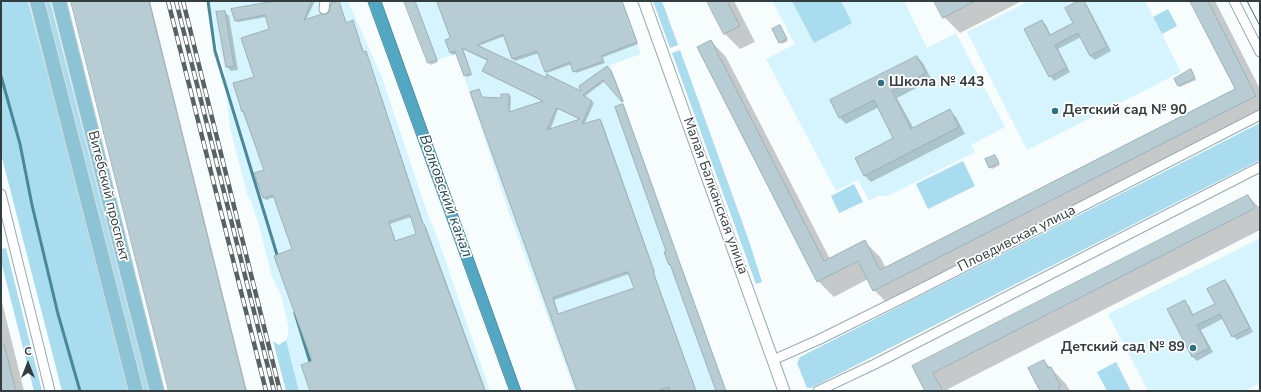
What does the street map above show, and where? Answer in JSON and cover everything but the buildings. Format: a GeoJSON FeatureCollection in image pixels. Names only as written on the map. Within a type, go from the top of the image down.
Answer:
{"type":"FeatureCollection","features":[{"type":"Feature","properties":{"kind":"main road","name":"Витебский проспект"},"geometry":{"type":"LineString","coordinates":[[37,1],[136,391]]}},
{"type":"Feature","properties":{"kind":"main road","name":"Витебский проспект"},"geometry":{"type":"LineString","coordinates":[[59,1],[157,391]]}},
{"type":"Feature","properties":{"kind":"street","name":"Малая Балканская улица"},"geometry":{"type":"LineString","coordinates":[[644,1],[784,391]]}},
{"type":"Feature","properties":{"kind":"street"},"geometry":{"type":"LineString","coordinates":[[1234,1],[1260,52]]}},
{"type":"Feature","properties":{"kind":"street","name":"Пловдивская улица"},"geometry":{"type":"LineString","coordinates":[[773,360],[818,340],[911,294],[1260,115]]}},
{"type":"Feature","properties":{"kind":"street"},"geometry":{"type":"LineString","coordinates":[[818,391],[875,364],[1260,167]]}},
{"type":"Feature","properties":{"kind":"street"},"geometry":{"type":"LineString","coordinates":[[1,194],[50,391]]}},
{"type":"Feature","properties":{"kind":"shaded area"},"geometry":{"type":"Polygon","coordinates":[[[1,1],[28,1],[101,275],[128,391],[62,391],[1,154],[1,1]]]}},
{"type":"Feature","properties":{"kind":"shaded area"},"geometry":{"type":"Polygon","coordinates":[[[45,1],[50,1],[149,391],[144,391],[45,1]]]}},
{"type":"Feature","properties":{"kind":"shaded area"},"geometry":{"type":"Polygon","coordinates":[[[207,1],[348,1],[381,75],[428,215],[438,239],[490,391],[299,391],[286,340],[288,325],[281,295],[272,277],[259,225],[247,194],[230,128],[224,69],[209,14],[207,1]]]}},
{"type":"Feature","properties":{"kind":"shaded area"},"geometry":{"type":"Polygon","coordinates":[[[404,1],[622,1],[641,54],[610,65],[726,391],[575,391],[508,210],[457,54],[428,63],[404,1]]]}},
{"type":"Feature","properties":{"kind":"shaded area"},"geometry":{"type":"Polygon","coordinates":[[[653,1],[662,1],[678,45],[670,48],[653,1]]]}},
{"type":"Feature","properties":{"kind":"shaded area","name":"Школа № 443"},"geometry":{"type":"Polygon","coordinates":[[[772,1],[904,1],[927,48],[956,33],[1005,127],[971,145],[975,152],[888,196],[878,196],[869,201],[858,180],[836,191],[766,59],[795,44],[772,1]]]}},
{"type":"Feature","properties":{"kind":"shaded area"},"geometry":{"type":"Polygon","coordinates":[[[792,1],[841,1],[852,23],[814,43],[792,1]]]}},
{"type":"Feature","properties":{"kind":"shaded area","name":"Детский сад № 90"},"geometry":{"type":"Polygon","coordinates":[[[1029,1],[1145,1],[1181,72],[1027,150],[967,32],[1029,1]]]}},
{"type":"Feature","properties":{"kind":"shaded area"},"geometry":{"type":"Polygon","coordinates":[[[1168,9],[1177,26],[1162,34],[1153,17],[1168,9]]]}},
{"type":"Feature","properties":{"kind":"shaded area"},"geometry":{"type":"Polygon","coordinates":[[[680,50],[749,241],[762,282],[756,284],[672,53],[680,50]]]}},
{"type":"Feature","properties":{"kind":"shaded area"},"geometry":{"type":"Polygon","coordinates":[[[1260,123],[1260,160],[811,388],[807,388],[797,363],[800,357],[1260,123]]]}},
{"type":"Feature","properties":{"kind":"shaded area"},"geometry":{"type":"Polygon","coordinates":[[[963,161],[975,186],[928,209],[916,184],[963,161]]]}},
{"type":"Feature","properties":{"kind":"shaded area"},"geometry":{"type":"Polygon","coordinates":[[[854,184],[863,202],[839,213],[831,196],[854,184]]]}},
{"type":"Feature","properties":{"kind":"shaded area","name":"Детский сад № 89"},"geometry":{"type":"Polygon","coordinates":[[[1260,238],[1260,383],[1245,391],[1148,391],[1108,314],[1260,238]]]}},
{"type":"Feature","properties":{"kind":"shaded area"},"geometry":{"type":"Polygon","coordinates":[[[6,248],[42,391],[34,391],[1,261],[1,249],[6,248]]]}},
{"type":"Feature","properties":{"kind":"shaded area"},"geometry":{"type":"Polygon","coordinates":[[[286,340],[299,391],[286,391],[273,341],[279,345],[286,340]]]}},
{"type":"Feature","properties":{"kind":"shaded area"},"geometry":{"type":"Polygon","coordinates":[[[1116,362],[1131,391],[1107,391],[1097,372],[1116,362]]]}},
{"type":"Feature","properties":{"kind":"water","name":"Волковский канал"},"geometry":{"type":"Polygon","coordinates":[[[368,1],[381,1],[521,391],[510,391],[368,1]]]}},
{"type":"Feature","properties":{"kind":"waterway"},"geometry":{"type":"LineString","coordinates":[[208,1],[215,51],[278,258]]}},
{"type":"Feature","properties":{"kind":"waterway"},"geometry":{"type":"LineString","coordinates":[[1,76],[20,144],[32,205],[58,314],[80,391]]}},
{"type":"Feature","properties":{"kind":"waterway"},"geometry":{"type":"LineString","coordinates":[[295,313],[311,365]]}},
{"type":"Feature","properties":{"kind":"tram line"},"geometry":{"type":"LineString","coordinates":[[1247,1],[1260,26]]}},
{"type":"Feature","properties":{"kind":"railway"},"geometry":{"type":"LineString","coordinates":[[168,1],[266,391]]}},
{"type":"Feature","properties":{"kind":"railway"},"geometry":{"type":"LineString","coordinates":[[176,1],[274,391]]}},
{"type":"Feature","properties":{"kind":"railway"},"geometry":{"type":"LineString","coordinates":[[183,1],[280,391]]}},
{"type":"Feature","properties":{"kind":"place","name":"Школа № 443"},"geometry":{"type":"Point","coordinates":[881,83]}},
{"type":"Feature","properties":{"kind":"place","name":"Детский сад № 90"},"geometry":{"type":"Point","coordinates":[1055,111]}},
{"type":"Feature","properties":{"kind":"place","name":"Детский сад № 89"},"geometry":{"type":"Point","coordinates":[1193,348]}}]}
